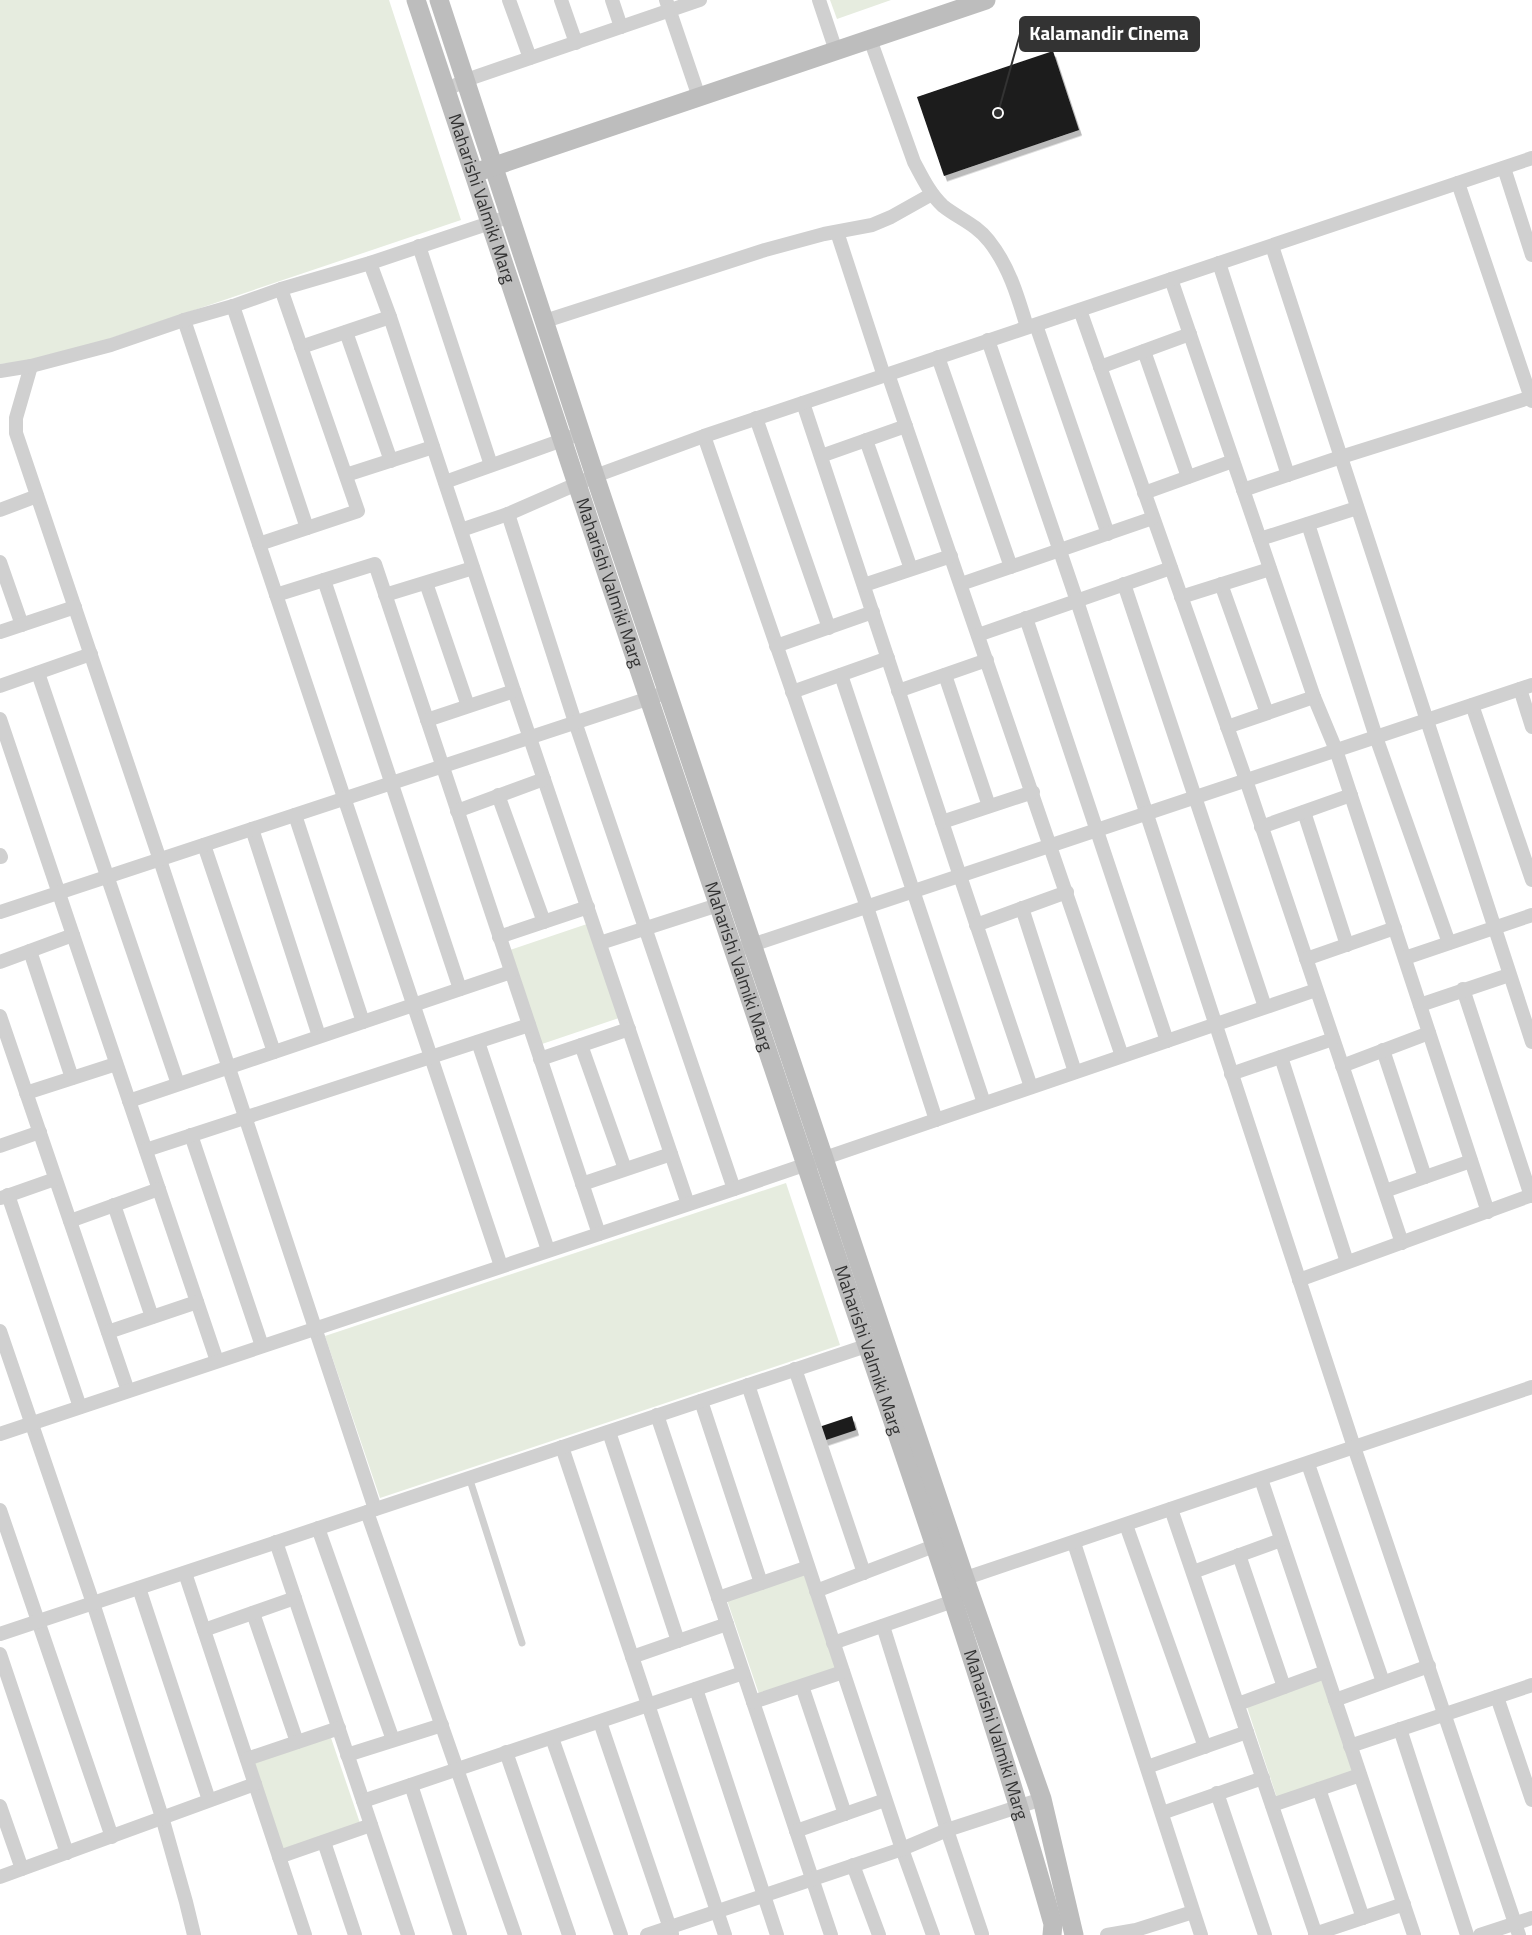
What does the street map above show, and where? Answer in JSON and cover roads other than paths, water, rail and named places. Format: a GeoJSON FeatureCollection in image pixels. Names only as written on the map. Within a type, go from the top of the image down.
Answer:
{"type":"FeatureCollection","features":[{"type":"Feature","properties":{"kind":"street","name":"Maharishi Valmiki Marg"},"geometry":{"type":"LineString","coordinates":[[416,0],[489,224],[805,1164],[876,1342],[959,1590],[1055,1935]]}},
{"type":"Feature","properties":{"kind":"street","name":"Maharishi Valmiki Marg"},"geometry":{"type":"LineString","coordinates":[[440,0],[595,476],[824,1158],[934,1546],[959,1590],[1042,1799],[1074,1935]]}},
{"type":"Feature","properties":{"kind":"street"},"geometry":{"type":"LineString","coordinates":[[509,0],[530,58]]}},
{"type":"Feature","properties":{"kind":"street"},"geometry":{"type":"LineString","coordinates":[[561,0],[576,42]]}},
{"type":"Feature","properties":{"kind":"street"},"geometry":{"type":"LineString","coordinates":[[612,0],[621,27]]}},
{"type":"Feature","properties":{"kind":"street"},"geometry":{"type":"LineString","coordinates":[[446,90],[466,80],[621,27],[667,5],[700,0]]}},
{"type":"Feature","properties":{"kind":"street"},"geometry":{"type":"LineString","coordinates":[[819,0],[836,51]]}},
{"type":"Feature","properties":{"kind":"street"},"geometry":{"type":"LineString","coordinates":[[473,173],[986,0]]}},
{"type":"Feature","properties":{"kind":"street"},"geometry":{"type":"LineString","coordinates":[[667,5],[698,97]]}},
{"type":"Feature","properties":{"kind":"street"},"geometry":{"type":"LineString","coordinates":[[870,39],[914,162],[932,194],[944,206],[988,239],[1009,273],[1032,326],[1108,534]]}},
{"type":"Feature","properties":{"kind":"street"},"geometry":{"type":"LineString","coordinates":[[461,530],[508,514],[595,476],[704,436],[1532,158]]}},
{"type":"Feature","properties":{"kind":"street"},"geometry":{"type":"LineString","coordinates":[[1504,168],[1532,255]]}},
{"type":"Feature","properties":{"kind":"street"},"geometry":{"type":"LineString","coordinates":[[1243,490],[1341,457],[1532,398],[1458,183]]}},
{"type":"Feature","properties":{"kind":"street"},"geometry":{"type":"LineString","coordinates":[[545,321],[765,250],[891,218],[932,194]]}},
{"type":"Feature","properties":{"kind":"street"},"geometry":{"type":"LineString","coordinates":[[0,371],[31,366],[111,345],[511,216]]}},
{"type":"Feature","properties":{"kind":"street"},"geometry":{"type":"LineString","coordinates":[[837,232],[1033,792],[1122,1056]]}},
{"type":"Feature","properties":{"kind":"street"},"geometry":{"type":"LineString","coordinates":[[419,246],[491,465]]}},
{"type":"Feature","properties":{"kind":"street"},"geometry":{"type":"LineString","coordinates":[[1272,246],[1532,1042]]}},
{"type":"Feature","properties":{"kind":"street"},"geometry":{"type":"LineString","coordinates":[[370,263],[390,317],[514,691],[688,1204]]}},
{"type":"Feature","properties":{"kind":"street"},"geometry":{"type":"LineString","coordinates":[[1219,263],[1288,475]]}},
{"type":"Feature","properties":{"kind":"street"},"geometry":{"type":"LineString","coordinates":[[1171,279],[1314,697],[1336,750],[1488,1212]]}},
{"type":"Feature","properties":{"kind":"street"},"geometry":{"type":"LineString","coordinates":[[259,544],[358,512],[281,289]]}},
{"type":"Feature","properties":{"kind":"street"},"geometry":{"type":"LineString","coordinates":[[233,306],[307,528]]}},
{"type":"Feature","properties":{"kind":"street"},"geometry":{"type":"LineString","coordinates":[[1080,310],[1246,780],[1402,1244]]}},
{"type":"Feature","properties":{"kind":"street"},"geometry":{"type":"LineString","coordinates":[[301,347],[390,317]]}},
{"type":"Feature","properties":{"kind":"street"},"geometry":{"type":"LineString","coordinates":[[184,320],[501,1266]]}},
{"type":"Feature","properties":{"kind":"street"},"geometry":{"type":"LineString","coordinates":[[346,332],[391,461]]}},
{"type":"Feature","properties":{"kind":"street"},"geometry":{"type":"LineString","coordinates":[[1100,367],[1190,334]]}},
{"type":"Feature","properties":{"kind":"street"},"geometry":{"type":"LineString","coordinates":[[988,340],[1077,601],[1214,1024],[1354,1446],[1517,1929]]}},
{"type":"Feature","properties":{"kind":"street"},"geometry":{"type":"LineString","coordinates":[[1144,351],[1188,477]]}},
{"type":"Feature","properties":{"kind":"street"},"geometry":{"type":"LineString","coordinates":[[938,357],[1011,567]]}},
{"type":"Feature","properties":{"kind":"street"},"geometry":{"type":"LineString","coordinates":[[31,366],[16,418],[16,433],[160,860],[442,1725],[515,1935]]}},
{"type":"Feature","properties":{"kind":"street"},"geometry":{"type":"LineString","coordinates":[[803,403],[976,925],[1032,1087]]}},
{"type":"Feature","properties":{"kind":"street"},"geometry":{"type":"LineString","coordinates":[[756,418],[829,628]]}},
{"type":"Feature","properties":{"kind":"street"},"geometry":{"type":"LineString","coordinates":[[821,456],[906,426]]}},
{"type":"Feature","properties":{"kind":"street"},"geometry":{"type":"LineString","coordinates":[[445,482],[582,432]]}},
{"type":"Feature","properties":{"kind":"street"},"geometry":{"type":"LineString","coordinates":[[704,436],[867,907],[936,1120]]}},
{"type":"Feature","properties":{"kind":"street"},"geometry":{"type":"LineString","coordinates":[[866,440],[911,569]]}},
{"type":"Feature","properties":{"kind":"street"},"geometry":{"type":"LineString","coordinates":[[346,475],[433,447]]}},
{"type":"Feature","properties":{"kind":"street"},"geometry":{"type":"LineString","coordinates":[[1144,494],[1233,460]]}},
{"type":"Feature","properties":{"kind":"street"},"geometry":{"type":"LineString","coordinates":[[0,510],[37,496]]}},
{"type":"Feature","properties":{"kind":"street"},"geometry":{"type":"LineString","coordinates":[[1260,539],[1357,508]]}},
{"type":"Feature","properties":{"kind":"street"},"geometry":{"type":"LineString","coordinates":[[508,514],[575,722],[734,1189]]}},
{"type":"Feature","properties":{"kind":"street"},"geometry":{"type":"LineString","coordinates":[[961,584],[1153,518]]}},
{"type":"Feature","properties":{"kind":"street"},"geometry":{"type":"LineString","coordinates":[[1308,524],[1376,737],[1449,943]]}},
{"type":"Feature","properties":{"kind":"street"},"geometry":{"type":"LineString","coordinates":[[864,585],[951,556]]}},
{"type":"Feature","properties":{"kind":"street"},"geometry":{"type":"LineString","coordinates":[[0,562],[22,625]]}},
{"type":"Feature","properties":{"kind":"street"},"geometry":{"type":"LineString","coordinates":[[276,595],[375,564],[599,1234]]}},
{"type":"Feature","properties":{"kind":"street"},"geometry":{"type":"LineString","coordinates":[[385,595],[474,568]]}},
{"type":"Feature","properties":{"kind":"street"},"geometry":{"type":"LineString","coordinates":[[978,635],[1170,568]]}},
{"type":"Feature","properties":{"kind":"street"},"geometry":{"type":"LineString","coordinates":[[1181,598],[1270,568]]}},
{"type":"Feature","properties":{"kind":"street"},"geometry":{"type":"LineString","coordinates":[[324,580],[460,989]]}},
{"type":"Feature","properties":{"kind":"street"},"geometry":{"type":"LineString","coordinates":[[426,583],[468,706]]}},
{"type":"Feature","properties":{"kind":"street"},"geometry":{"type":"LineString","coordinates":[[1124,584],[1265,1007]]}},
{"type":"Feature","properties":{"kind":"street"},"geometry":{"type":"LineString","coordinates":[[1221,584],[1267,713]]}},
{"type":"Feature","properties":{"kind":"street"},"geometry":{"type":"LineString","coordinates":[[0,632],[75,607]]}},
{"type":"Feature","properties":{"kind":"street"},"geometry":{"type":"LineString","coordinates":[[776,646],[873,612]]}},
{"type":"Feature","properties":{"kind":"street"},"geometry":{"type":"LineString","coordinates":[[1026,618],[1167,1041]]}},
{"type":"Feature","properties":{"kind":"street"},"geometry":{"type":"LineString","coordinates":[[0,686],[91,654]]}},
{"type":"Feature","properties":{"kind":"street"},"geometry":{"type":"LineString","coordinates":[[792,692],[888,658]]}},
{"type":"Feature","properties":{"kind":"street"},"geometry":{"type":"LineString","coordinates":[[898,690],[987,660]]}},
{"type":"Feature","properties":{"kind":"street"},"geometry":{"type":"LineString","coordinates":[[38,673],[178,1084]]}},
{"type":"Feature","properties":{"kind":"street"},"geometry":{"type":"LineString","coordinates":[[840,675],[984,1103]]}},
{"type":"Feature","properties":{"kind":"street"},"geometry":{"type":"LineString","coordinates":[[944,675],[989,806]]}},
{"type":"Feature","properties":{"kind":"street"},"geometry":{"type":"LineString","coordinates":[[734,951],[1526,687],[1532,727]]}},
{"type":"Feature","properties":{"kind":"street"},"geometry":{"type":"LineString","coordinates":[[426,720],[514,691]]}},
{"type":"Feature","properties":{"kind":"street"},"geometry":{"type":"LineString","coordinates":[[0,912],[668,692]]}},
{"type":"Feature","properties":{"kind":"street"},"geometry":{"type":"LineString","coordinates":[[1226,726],[1314,697]]}},
{"type":"Feature","properties":{"kind":"street"},"geometry":{"type":"LineString","coordinates":[[1472,705],[1532,880]]}},
{"type":"Feature","properties":{"kind":"street"},"geometry":{"type":"LineString","coordinates":[[1,722],[217,1361]]}},
{"type":"Feature","properties":{"kind":"street"},"geometry":{"type":"LineString","coordinates":[[457,811],[544,779]]}},
{"type":"Feature","properties":{"kind":"street"},"geometry":{"type":"LineString","coordinates":[[942,822],[1033,792]]}},
{"type":"Feature","properties":{"kind":"street"},"geometry":{"type":"LineString","coordinates":[[498,795],[544,922]]}},
{"type":"Feature","properties":{"kind":"street"},"geometry":{"type":"LineString","coordinates":[[1261,827],[1351,795]]}},
{"type":"Feature","properties":{"kind":"street"},"geometry":{"type":"LineString","coordinates":[[1304,812],[1348,944]]}},
{"type":"Feature","properties":{"kind":"street"},"geometry":{"type":"LineString","coordinates":[[295,815],[363,1022]]}},
{"type":"Feature","properties":{"kind":"street"},"geometry":{"type":"LineString","coordinates":[[252,829],[320,1036]]}},
{"type":"Feature","properties":{"kind":"street"},"geometry":{"type":"LineString","coordinates":[[204,845],[274,1052]]}},
{"type":"Feature","properties":{"kind":"street"},"geometry":{"type":"LineString","coordinates":[[976,925],[1067,892]]}},
{"type":"Feature","properties":{"kind":"street"},"geometry":{"type":"LineString","coordinates":[[600,943],[718,905]]}},
{"type":"Feature","properties":{"kind":"street"},"geometry":{"type":"LineString","coordinates":[[500,937],[588,907]]}},
{"type":"Feature","properties":{"kind":"street"},"geometry":{"type":"LineString","coordinates":[[1022,908],[1074,1072]]}},
{"type":"Feature","properties":{"kind":"street"},"geometry":{"type":"LineString","coordinates":[[1405,958],[1532,915]]}},
{"type":"Feature","properties":{"kind":"street"},"geometry":{"type":"LineString","coordinates":[[1306,959],[1395,928]]}},
{"type":"Feature","properties":{"kind":"street"},"geometry":{"type":"LineString","coordinates":[[0,962],[73,935]]}},
{"type":"Feature","properties":{"kind":"street"},"geometry":{"type":"LineString","coordinates":[[30,951],[72,1078]]}},
{"type":"Feature","properties":{"kind":"street"},"geometry":{"type":"LineString","coordinates":[[129,1101],[511,972]]}},
{"type":"Feature","properties":{"kind":"street"},"geometry":{"type":"LineString","coordinates":[[1420,1005],[1463,989],[1510,975]]}},
{"type":"Feature","properties":{"kind":"street"},"geometry":{"type":"LineString","coordinates":[[1299,1280],[1532,1196],[1463,989]]}},
{"type":"Feature","properties":{"kind":"street"},"geometry":{"type":"LineString","coordinates":[[0,1434],[734,1189],[1316,990]]}},
{"type":"Feature","properties":{"kind":"street"},"geometry":{"type":"LineString","coordinates":[[0,1016],[128,1391]]}},
{"type":"Feature","properties":{"kind":"street"},"geometry":{"type":"LineString","coordinates":[[146,1150],[529,1025]]}},
{"type":"Feature","properties":{"kind":"street"},"geometry":{"type":"LineString","coordinates":[[540,1059],[629,1029]]}},
{"type":"Feature","properties":{"kind":"street"},"geometry":{"type":"LineString","coordinates":[[1342,1066],[1429,1033]]}},
{"type":"Feature","properties":{"kind":"street"},"geometry":{"type":"LineString","coordinates":[[1231,1074],[1333,1039]]}},
{"type":"Feature","properties":{"kind":"street"},"geometry":{"type":"LineString","coordinates":[[478,1042],[548,1250]]}},
{"type":"Feature","properties":{"kind":"street"},"geometry":{"type":"LineString","coordinates":[[581,1045],[625,1169]]}},
{"type":"Feature","properties":{"kind":"street"},"geometry":{"type":"LineString","coordinates":[[1383,1050],[1425,1177]]}},
{"type":"Feature","properties":{"kind":"street"},"geometry":{"type":"LineString","coordinates":[[1281,1057],[1347,1262]]}},
{"type":"Feature","properties":{"kind":"street"},"geometry":{"type":"LineString","coordinates":[[26,1093],[116,1064]]}},
{"type":"Feature","properties":{"kind":"street"},"geometry":{"type":"LineString","coordinates":[[0,1146],[40,1132]]}},
{"type":"Feature","properties":{"kind":"street"},"geometry":{"type":"LineString","coordinates":[[191,1135],[262,1346]]}},
{"type":"Feature","properties":{"kind":"street"},"geometry":{"type":"LineString","coordinates":[[582,1184],[671,1154]]}},
{"type":"Feature","properties":{"kind":"street"},"geometry":{"type":"LineString","coordinates":[[1385,1191],[1472,1161]]}},
{"type":"Feature","properties":{"kind":"street"},"geometry":{"type":"LineString","coordinates":[[56,1178],[4,1196],[80,1407]]}},
{"type":"Feature","properties":{"kind":"street"},"geometry":{"type":"LineString","coordinates":[[70,1221],[159,1189]]}},
{"type":"Feature","properties":{"kind":"street"},"geometry":{"type":"LineString","coordinates":[[114,1205],[152,1317]]}},
{"type":"Feature","properties":{"kind":"street"},"geometry":{"type":"LineString","coordinates":[[108,1332],[197,1302]]}},
{"type":"Feature","properties":{"kind":"street"},"geometry":{"type":"LineString","coordinates":[[0,1331],[93,1603],[162,1816],[194,1935]]}},
{"type":"Feature","properties":{"kind":"street"},"geometry":{"type":"LineString","coordinates":[[0,1634],[876,1342]]}},
{"type":"Feature","properties":{"kind":"street"},"geometry":{"type":"LineString","coordinates":[[796,1369],[864,1573]]}},
{"type":"Feature","properties":{"kind":"street"},"geometry":{"type":"LineString","coordinates":[[748,1385],[885,1800],[933,1935]]}},
{"type":"Feature","properties":{"kind":"street"},"geometry":{"type":"LineString","coordinates":[[833,1643],[884,1626],[959,1590],[1074,1542],[1532,1387]]}},
{"type":"Feature","properties":{"kind":"street"},"geometry":{"type":"LineString","coordinates":[[701,1401],[761,1584]]}},
{"type":"Feature","properties":{"kind":"street"},"geometry":{"type":"LineString","coordinates":[[657,1415],[831,1935]]}},
{"type":"Feature","properties":{"kind":"street"},"geometry":{"type":"LineString","coordinates":[[609,1432],[678,1641]]}},
{"type":"Feature","properties":{"kind":"street"},"geometry":{"type":"LineString","coordinates":[[562,1447],[725,1935]]}},
{"type":"Feature","properties":{"kind":"street"},"geometry":{"type":"LineString","coordinates":[[1308,1464],[1383,1682]]}},
{"type":"Feature","properties":{"kind":"street"},"geometry":{"type":"LineString","coordinates":[[1261,1479],[1414,1935]]}},
{"type":"Feature","properties":{"kind":"street"},"geometry":{"type":"LineString","coordinates":[[1171,1509],[1315,1934],[1404,1904]]}},
{"type":"Feature","properties":{"kind":"street"},"geometry":{"type":"LineString","coordinates":[[0,1510],[112,1837]]}},
{"type":"Feature","properties":{"kind":"street"},"geometry":{"type":"LineString","coordinates":[[1126,1525],[1205,1747]]}},
{"type":"Feature","properties":{"kind":"street"},"geometry":{"type":"LineString","coordinates":[[318,1528],[393,1740]]}},
{"type":"Feature","properties":{"kind":"street"},"geometry":{"type":"LineString","coordinates":[[1193,1572],[1281,1540]]}},
{"type":"Feature","properties":{"kind":"street"},"geometry":{"type":"LineString","coordinates":[[276,1542],[408,1935]]}},
{"type":"Feature","properties":{"kind":"street"},"geometry":{"type":"LineString","coordinates":[[1074,1542],[1201,1935]]}},
{"type":"Feature","properties":{"kind":"street"},"geometry":{"type":"LineString","coordinates":[[816,1591],[934,1546]]}},
{"type":"Feature","properties":{"kind":"street"},"geometry":{"type":"LineString","coordinates":[[1239,1555],[1284,1687]]}},
{"type":"Feature","properties":{"kind":"street"},"geometry":{"type":"LineString","coordinates":[[718,1598],[808,1567]]}},
{"type":"Feature","properties":{"kind":"street"},"geometry":{"type":"LineString","coordinates":[[185,1572],[305,1935]]}},
{"type":"Feature","properties":{"kind":"street"},"geometry":{"type":"LineString","coordinates":[[139,1588],[209,1800]]}},
{"type":"Feature","properties":{"kind":"street"},"geometry":{"type":"LineString","coordinates":[[204,1630],[295,1598]]}},
{"type":"Feature","properties":{"kind":"street"},"geometry":{"type":"LineString","coordinates":[[253,1613],[297,1742]]}},
{"type":"Feature","properties":{"kind":"street"},"geometry":{"type":"LineString","coordinates":[[632,1657],[727,1624]]}},
{"type":"Feature","properties":{"kind":"street"},"geometry":{"type":"LineString","coordinates":[[884,1626],[947,1830],[982,1934]]}},
{"type":"Feature","properties":{"kind":"street"},"geometry":{"type":"LineString","coordinates":[[0,1654],[67,1853]]}},
{"type":"Feature","properties":{"kind":"street"},"geometry":{"type":"LineString","coordinates":[[1335,1700],[1429,1666]]}},
{"type":"Feature","properties":{"kind":"street"},"geometry":{"type":"LineString","coordinates":[[753,1702],[843,1672]]}},
{"type":"Feature","properties":{"kind":"street"},"geometry":{"type":"LineString","coordinates":[[1238,1704],[1325,1672]]}},
{"type":"Feature","properties":{"kind":"street"},"geometry":{"type":"LineString","coordinates":[[363,1801],[744,1674]]}},
{"type":"Feature","properties":{"kind":"street"},"geometry":{"type":"LineString","coordinates":[[1350,1746],[1532,1685]]}},
{"type":"Feature","properties":{"kind":"street"},"geometry":{"type":"LineString","coordinates":[[802,1686],[845,1814]]}},
{"type":"Feature","properties":{"kind":"street"},"geometry":{"type":"LineString","coordinates":[[696,1689],[777,1935]]}},
{"type":"Feature","properties":{"kind":"street"},"geometry":{"type":"LineString","coordinates":[[1497,1697],[1532,1800]]}},
{"type":"Feature","properties":{"kind":"street"},"geometry":{"type":"LineString","coordinates":[[600,1722],[671,1931]]}},
{"type":"Feature","properties":{"kind":"street"},"geometry":{"type":"LineString","coordinates":[[347,1755],[442,1725]]}},
{"type":"Feature","properties":{"kind":"street"},"geometry":{"type":"LineString","coordinates":[[247,1759],[339,1728]]}},
{"type":"Feature","properties":{"kind":"street"},"geometry":{"type":"LineString","coordinates":[[1400,1729],[1467,1935]]}},
{"type":"Feature","properties":{"kind":"street"},"geometry":{"type":"LineString","coordinates":[[1147,1767],[1247,1732]]}},
{"type":"Feature","properties":{"kind":"street"},"geometry":{"type":"LineString","coordinates":[[552,1738],[621,1935]]}},
{"type":"Feature","properties":{"kind":"street"},"geometry":{"type":"LineString","coordinates":[[506,1752],[569,1935]]}},
{"type":"Feature","properties":{"kind":"street"},"geometry":{"type":"LineString","coordinates":[[1272,1805],[1360,1775]]}},
{"type":"Feature","properties":{"kind":"street"},"geometry":{"type":"LineString","coordinates":[[1162,1812],[1263,1778]]}},
{"type":"Feature","properties":{"kind":"street"},"geometry":{"type":"LineString","coordinates":[[0,1877],[112,1837],[162,1816],[255,1784]]}},
{"type":"Feature","properties":{"kind":"street"},"geometry":{"type":"LineString","coordinates":[[411,1785],[460,1935]]}},
{"type":"Feature","properties":{"kind":"street"},"geometry":{"type":"LineString","coordinates":[[1319,1789],[1363,1918]]}},
{"type":"Feature","properties":{"kind":"street"},"geometry":{"type":"LineString","coordinates":[[1217,1793],[1266,1935]]}},
{"type":"Feature","properties":{"kind":"street"},"geometry":{"type":"LineString","coordinates":[[646,1935],[671,1931],[717,1912],[902,1849],[947,1830],[1042,1799]]}},
{"type":"Feature","properties":{"kind":"street"},"geometry":{"type":"LineString","coordinates":[[796,1831],[885,1800]]}},
{"type":"Feature","properties":{"kind":"street"},"geometry":{"type":"LineString","coordinates":[[0,1806],[22,1869]]}},
{"type":"Feature","properties":{"kind":"street"},"geometry":{"type":"LineString","coordinates":[[279,1857],[371,1825]]}},
{"type":"Feature","properties":{"kind":"street"},"geometry":{"type":"LineString","coordinates":[[324,1842],[355,1935]]}},
{"type":"Feature","properties":{"kind":"street"},"geometry":{"type":"LineString","coordinates":[[853,1865],[878,1935]]}},
{"type":"Feature","properties":{"kind":"street"},"geometry":{"type":"LineString","coordinates":[[1107,1935],[1136,1930],[1193,1912]]}},
{"type":"Feature","properties":{"kind":"street"},"geometry":{"type":"LineString","coordinates":[[1480,1935],[1517,1929],[1532,1918]]}},
{"type":"Feature","properties":{"kind":"lane"},"geometry":{"type":"LineString","coordinates":[[469,1477],[522,1644]]}},
{"type":"Feature","properties":{"kind":"place","name":"Kalamandir Cinema"},"geometry":{"type":"Point","coordinates":[998,113]}}]}
